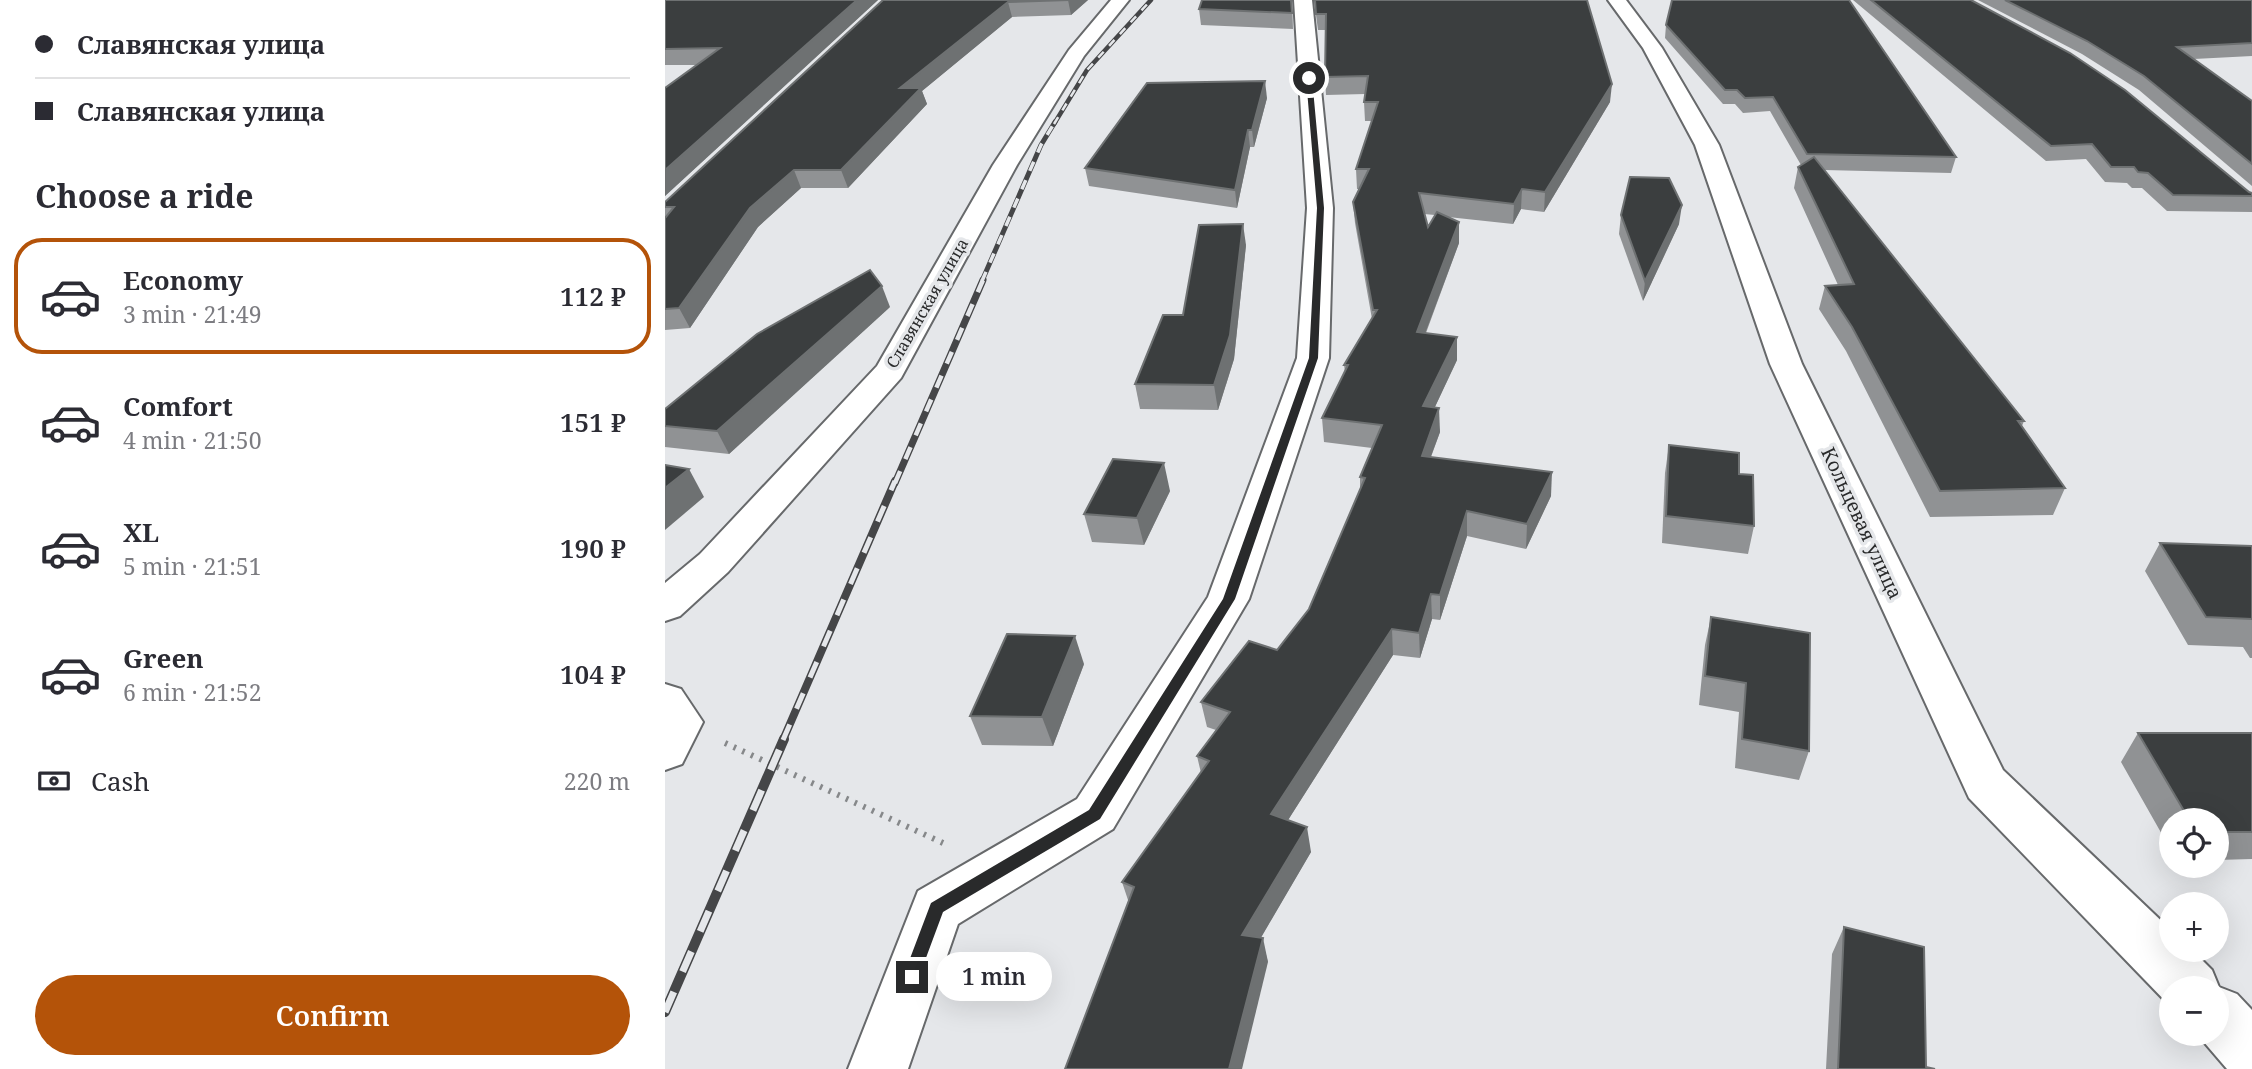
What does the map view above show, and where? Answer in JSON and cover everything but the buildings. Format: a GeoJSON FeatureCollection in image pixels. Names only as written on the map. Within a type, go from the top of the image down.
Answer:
{"type":"FeatureCollection","features":[{"type":"Feature","properties":{"kind":"street","name":"Славянская улица"},"geometry":{"type":"LineString","coordinates":[[665,606],[714,563],[890,371],[1005,165],[1076,54],[1120,0]]}},
{"type":"Feature","properties":{"kind":"street"},"geometry":{"type":"LineString","coordinates":[[878,1069],[937,908],[1095,814],[1229,599],[1313,358],[1320,208],[1303,0]]}},
{"type":"Feature","properties":{"kind":"street","name":"Кольцевая улица"},"geometry":{"type":"LineString","coordinates":[[1617,0],[1652,48],[1707,145],[1786,363],[1986,784],[2179,976]]}},
{"type":"Feature","properties":{"kind":"street"},"geometry":{"type":"LineString","coordinates":[[2229,1027],[2252,1053]]}},
{"type":"Feature","properties":{"kind":"path"},"geometry":{"type":"LineString","coordinates":[[670,724],[1002,869]]}},
{"type":"Feature","properties":{"kind":"railway"},"geometry":{"type":"LineString","coordinates":[[1054,124],[1087,70],[1151,0]]}},
{"type":"Feature","properties":{"kind":"railway"},"geometry":{"type":"LineString","coordinates":[[982,281],[1041,145],[1055,122]]}},
{"type":"Feature","properties":{"kind":"railway"},"geometry":{"type":"LineString","coordinates":[[895,483],[983,280]]}},
{"type":"Feature","properties":{"kind":"railway"},"geometry":{"type":"LineString","coordinates":[[783,740],[895,481]]}},
{"type":"Feature","properties":{"kind":"railway"},"geometry":{"type":"LineString","coordinates":[[665,1012],[784,739]]}},
{"type":"Feature","properties":{"kind":"route"},"geometry":{"type":"LineString","coordinates":[[912,977],[937,908],[1095,814],[1229,599],[1313,358],[1320,208],[1309,78]]}}]}
